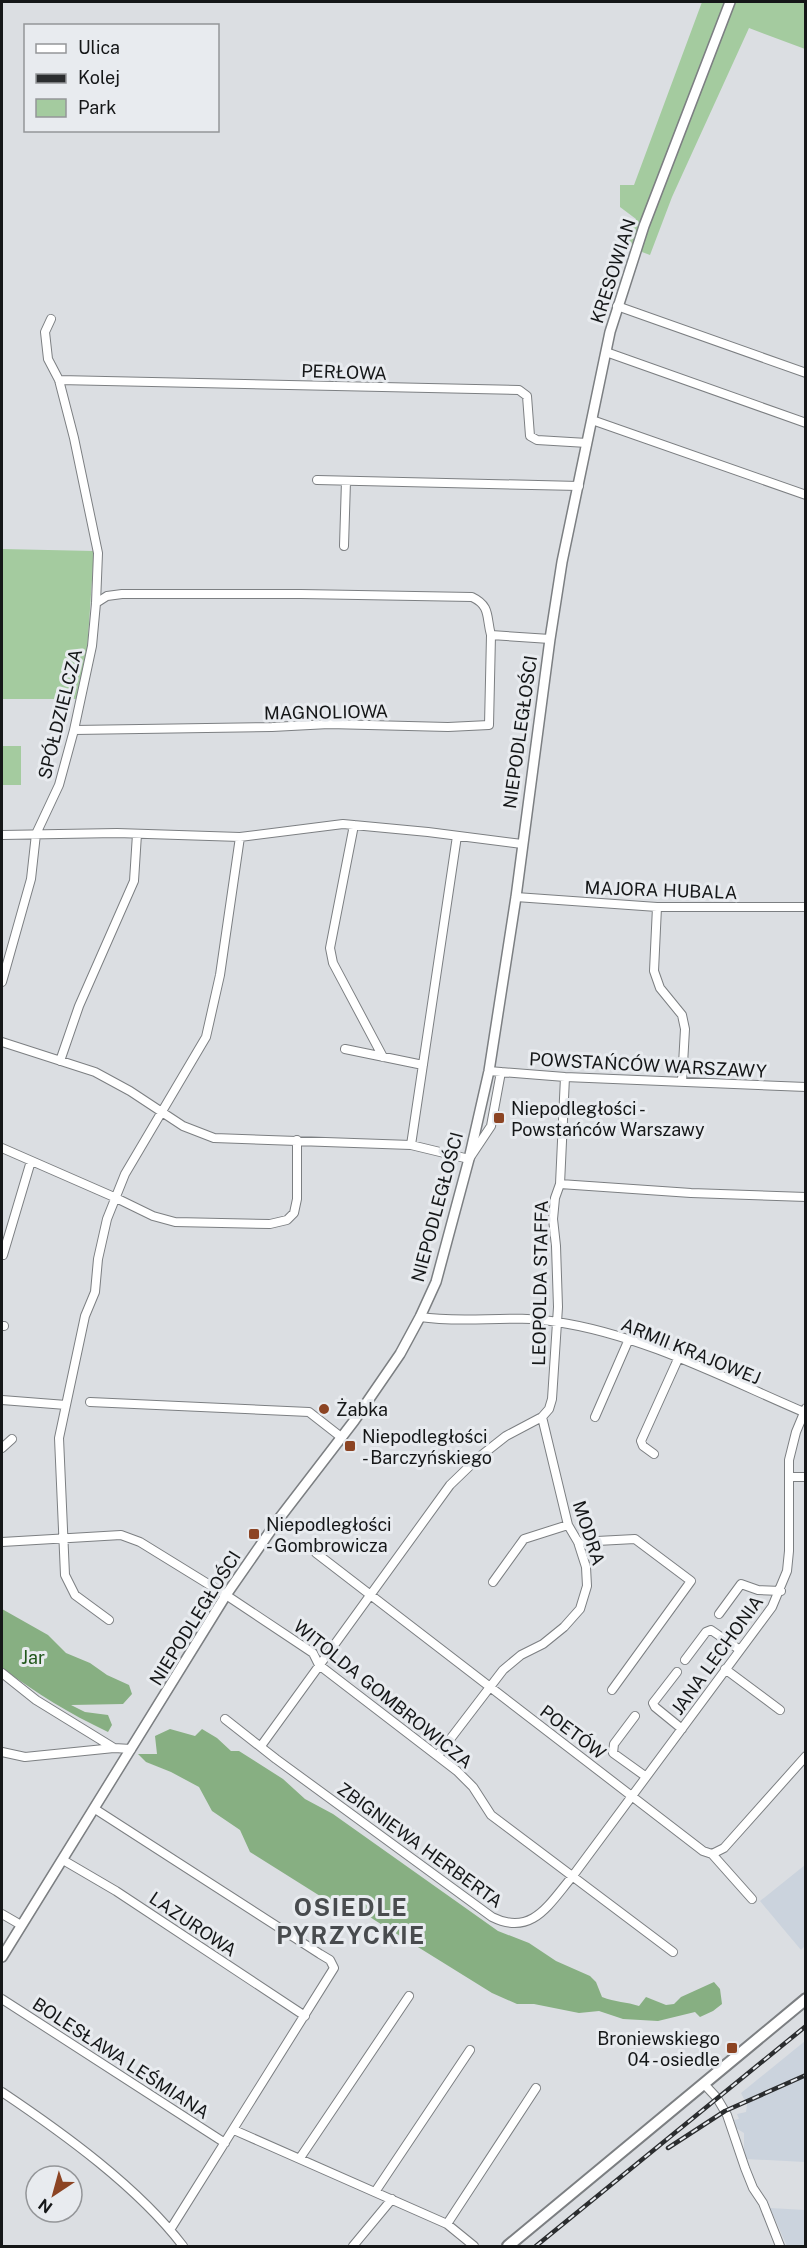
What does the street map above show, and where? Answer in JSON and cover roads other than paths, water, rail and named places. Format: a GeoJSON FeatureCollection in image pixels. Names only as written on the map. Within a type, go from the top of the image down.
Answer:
{"type":"FeatureCollection","features":[{"type":"Feature","properties":{"kind":"main road"},"geometry":{"type":"LineString","coordinates":[[508,2247],[806,1999]]}},
{"type":"Feature","properties":{"kind":"street","name":"KRESOWIAN"},"geometry":{"type":"LineString","coordinates":[[562,562],[617,306],[644,226],[730,2]]}},
{"type":"Feature","properties":{"kind":"street"},"geometry":{"type":"LineString","coordinates":[[617,306],[806,373]]}},
{"type":"Feature","properties":{"kind":"street","name":"SPÓŁDZIELCZA"},"geometry":{"type":"LineString","coordinates":[[2,982],[31,879],[36,834],[59,785],[74,730],[92,646],[96,603],[98,553],[74,438],[59,380],[48,359],[45,332],[51,319]]}},
{"type":"Feature","properties":{"kind":"street"},"geometry":{"type":"LineString","coordinates":[[606,352],[806,423]]}},
{"type":"Feature","properties":{"kind":"street","name":"PERŁOWA"},"geometry":{"type":"LineString","coordinates":[[59,380],[519,390],[527,396],[530,436],[537,440],[587,443]]}},
{"type":"Feature","properties":{"kind":"street"},"geometry":{"type":"LineString","coordinates":[[592,420],[806,495]]}},
{"type":"Feature","properties":{"kind":"street"},"geometry":{"type":"LineString","coordinates":[[317,480],[579,486]]}},
{"type":"Feature","properties":{"kind":"street"},"geometry":{"type":"LineString","coordinates":[[344,546],[345,481]]}},
{"type":"Feature","properties":{"kind":"street","name":"NIEPODLEGŁOŚCI"},"geometry":{"type":"LineString","coordinates":[[2,1957],[226,1595],[400,1354],[420,1317],[444,1257],[489,1071],[516,897],[562,562]]}},
{"type":"Feature","properties":{"kind":"street","name":"MAGNOLIOWA"},"geometry":{"type":"LineString","coordinates":[[74,730],[328,724],[448,727],[489,725],[490,636],[487,608],[472,597],[122,594],[107,596],[96,603]]}},
{"type":"Feature","properties":{"kind":"street"},"geometry":{"type":"LineString","coordinates":[[490,636],[550,639]]}},
{"type":"Feature","properties":{"kind":"street"},"geometry":{"type":"LineString","coordinates":[[2,835],[137,834],[240,837],[354,825],[522,844]]}},
{"type":"Feature","properties":{"kind":"street"},"geometry":{"type":"LineString","coordinates":[[354,825],[330,948],[333,963],[383,1057]]}},
{"type":"Feature","properties":{"kind":"street"},"geometry":{"type":"LineString","coordinates":[[60,1061],[79,1006],[134,881],[137,834]]}},
{"type":"Feature","properties":{"kind":"street"},"geometry":{"type":"LineString","coordinates":[[411,1145],[457,836]]}},
{"type":"Feature","properties":{"kind":"street"},"geometry":{"type":"LineString","coordinates":[[109,1620],[75,1595],[65,1575],[59,1438],[84,1316],[95,1292],[98,1259],[114,1197],[124,1174],[206,1037],[222,964],[240,837]]}},
{"type":"Feature","properties":{"kind":"street","name":"MAJORA HUBALA"},"geometry":{"type":"LineString","coordinates":[[516,897],[657,907],[806,907]]}},
{"type":"Feature","properties":{"kind":"street"},"geometry":{"type":"LineString","coordinates":[[657,907],[654,971],[660,988],[682,1015],[685,1029],[682,1082]]}},
{"type":"Feature","properties":{"kind":"street"},"geometry":{"type":"LineString","coordinates":[[2,1042],[96,1072],[190,1130],[214,1138],[411,1145],[469,1158],[491,1126],[501,1072]]}},
{"type":"Feature","properties":{"kind":"street"},"geometry":{"type":"LineString","coordinates":[[345,1049],[423,1065]]}},
{"type":"Feature","properties":{"kind":"street","name":"POWSTAŃCÓW WARSZAWY"},"geometry":{"type":"LineString","coordinates":[[489,1071],[565,1077],[806,1088]]}},
{"type":"Feature","properties":{"kind":"street","name":"LEOPOLDA STAFFA"},"geometry":{"type":"LineString","coordinates":[[542,1418],[549,1409],[552,1399],[556,1321],[556,1246],[553,1219],[555,1198],[560,1184],[565,1077]]}},
{"type":"Feature","properties":{"kind":"street"},"geometry":{"type":"LineString","coordinates":[[2,1149],[153,1216],[175,1222],[270,1224],[287,1220],[294,1213],[297,1199],[297,1140]]}},
{"type":"Feature","properties":{"kind":"street"},"geometry":{"type":"LineString","coordinates":[[3,1255],[32,1161]]}},
{"type":"Feature","properties":{"kind":"street"},"geometry":{"type":"LineString","coordinates":[[560,1184],[691,1193],[806,1197]]}},
{"type":"Feature","properties":{"kind":"street","name":"ARMII KRAJOWEJ"},"geometry":{"type":"LineString","coordinates":[[420,1317],[442,1321],[556,1321],[629,1339],[805,1411]]}},
{"type":"Feature","properties":{"kind":"street"},"geometry":{"type":"LineString","coordinates":[[595,1417],[629,1339]]}},
{"type":"Feature","properties":{"kind":"street"},"geometry":{"type":"LineString","coordinates":[[654,1454],[643,1446],[641,1441],[678,1359]]}},
{"type":"Feature","properties":{"kind":"street"},"geometry":{"type":"LineString","coordinates":[[2,1400],[66,1405]]}},
{"type":"Feature","properties":{"kind":"street"},"geometry":{"type":"LineString","coordinates":[[90,1402],[309,1412],[341,1437]]}},
{"type":"Feature","properties":{"kind":"street","name":"JANA LECHONIA"},"geometry":{"type":"LineString","coordinates":[[632,1795],[772,1607],[781,1591],[787,1571],[789,1551],[789,1460],[793,1441],[805,1411]]}},
{"type":"Feature","properties":{"kind":"street"},"geometry":{"type":"LineString","coordinates":[[261,1746],[450,1485],[478,1458],[506,1436],[542,1418]]}},
{"type":"Feature","properties":{"kind":"street","name":"MODRA"},"geometry":{"type":"LineString","coordinates":[[489,1688],[503,1670],[521,1655],[543,1644],[564,1627],[580,1609],[587,1586],[586,1567],[578,1542],[568,1525],[542,1418]]}},
{"type":"Feature","properties":{"kind":"street"},"geometry":{"type":"LineString","coordinates":[[2,1448],[12,1439]]}},
{"type":"Feature","properties":{"kind":"street"},"geometry":{"type":"LineString","coordinates":[[789,1477],[806,1477]]}},
{"type":"Feature","properties":{"kind":"street"},"geometry":{"type":"LineString","coordinates":[[494,1582],[524,1539],[568,1525]]}},
{"type":"Feature","properties":{"kind":"street","name":"WITOLDA GOMBROWICZA"},"geometry":{"type":"LineString","coordinates":[[2,1542],[121,1535],[140,1542],[226,1595],[313,1653],[319,1665],[438,1755],[473,1787],[491,1815],[673,1952]]}},
{"type":"Feature","properties":{"kind":"street"},"geometry":{"type":"LineString","coordinates":[[578,1542],[635,1539],[691,1581],[612,1690]]}},
{"type":"Feature","properties":{"kind":"street"},"geometry":{"type":"LineString","coordinates":[[316,1553],[371,1595]]}},
{"type":"Feature","properties":{"kind":"street"},"geometry":{"type":"LineString","coordinates":[[719,1614],[741,1584],[758,1590],[781,1591]]}},
{"type":"Feature","properties":{"kind":"street","name":"POETÓW"},"geometry":{"type":"LineString","coordinates":[[371,1595],[703,1851],[712,1854],[752,1899]]}},
{"type":"Feature","properties":{"kind":"street"},"geometry":{"type":"LineString","coordinates":[[685,1660],[706,1632],[711,1630],[740,1650]]}},
{"type":"Feature","properties":{"kind":"street"},"geometry":{"type":"LineString","coordinates":[[725,1669],[780,1710]]}},
{"type":"Feature","properties":{"kind":"street"},"geometry":{"type":"LineString","coordinates":[[676,1672],[653,1703],[682,1729]]}},
{"type":"Feature","properties":{"kind":"street"},"geometry":{"type":"LineString","coordinates":[[2,1673],[36,1700],[114,1748]]}},
{"type":"Feature","properties":{"kind":"street"},"geometry":{"type":"LineString","coordinates":[[438,1755],[489,1688]]}},
{"type":"Feature","properties":{"kind":"street"},"geometry":{"type":"LineString","coordinates":[[635,1716],[614,1744],[613,1752],[645,1776]]}},
{"type":"Feature","properties":{"kind":"street","name":"ZBIGNIEWA HERBERTA"},"geometry":{"type":"LineString","coordinates":[[225,1719],[285,1766],[498,1920],[510,1924],[536,1918],[572,1877],[632,1795]]}},
{"type":"Feature","properties":{"kind":"street"},"geometry":{"type":"LineString","coordinates":[[2,1752],[25,1757],[114,1748],[131,1749]]}},
{"type":"Feature","properties":{"kind":"street"},"geometry":{"type":"LineString","coordinates":[[712,1854],[724,1848],[806,1756]]}},
{"type":"Feature","properties":{"kind":"street"},"geometry":{"type":"LineString","coordinates":[[95,1809],[330,1960],[334,1968],[170,2230]]}},
{"type":"Feature","properties":{"kind":"street","name":"LAZUROWA"},"geometry":{"type":"LineString","coordinates":[[63,1860],[116,1891],[305,2016]]}},
{"type":"Feature","properties":{"kind":"street"},"geometry":{"type":"LineString","coordinates":[[2,1914],[21,1925]]}},
{"type":"Feature","properties":{"kind":"street"},"geometry":{"type":"LineString","coordinates":[[300,2158],[410,1996]]}},
{"type":"Feature","properties":{"kind":"street","name":"BOLESŁAWA LEŚMIANA"},"geometry":{"type":"LineString","coordinates":[[2,1999],[225,2142]]}},
{"type":"Feature","properties":{"kind":"street"},"geometry":{"type":"LineString","coordinates":[[375,2192],[470,2050]]}},
{"type":"Feature","properties":{"kind":"street"},"geometry":{"type":"LineString","coordinates":[[704,2084],[717,2098],[727,2115],[745,2168],[766,2210],[780,2247]]}},
{"type":"Feature","properties":{"kind":"street"},"geometry":{"type":"LineString","coordinates":[[447,2224],[536,2088]]}},
{"type":"Feature","properties":{"kind":"street"},"geometry":{"type":"LineString","coordinates":[[2,2092],[111,2173],[170,2230],[183,2247]]}},
{"type":"Feature","properties":{"kind":"street"},"geometry":{"type":"LineString","coordinates":[[234,2130],[447,2224],[474,2247]]}},
{"type":"Feature","properties":{"kind":"street"},"geometry":{"type":"LineString","coordinates":[[353,2247],[392,2199]]}},
{"type":"Feature","properties":{"kind":"railway"},"geometry":{"type":"LineString","coordinates":[[536,2246],[806,2026]]}},
{"type":"Feature","properties":{"kind":"railway"},"geometry":{"type":"LineString","coordinates":[[668,2148],[725,2111],[806,2075]]}},
{"type":"Feature","properties":{"kind":"place","name":"Niepodległości - Powstańców Warszawy"},"geometry":{"type":"Point","coordinates":[499,1118]}},
{"type":"Feature","properties":{"kind":"place","name":"Żabka"},"geometry":{"type":"Point","coordinates":[324,1409]}},
{"type":"Feature","properties":{"kind":"place","name":"Niepodległości - Barczyńskiego"},"geometry":{"type":"Point","coordinates":[350,1446]}},
{"type":"Feature","properties":{"kind":"place","name":"Niepodległości - Gombrowicza"},"geometry":{"type":"Point","coordinates":[254,1534]}},
{"type":"Feature","properties":{"kind":"place","name":"Broniewskiego 04 - osiedle"},"geometry":{"type":"Point","coordinates":[732,2048]}},
{"type":"Feature","properties":{"kind":"district","name":"OSIEDLE PYRZYCKIE"},"geometry":{"type":"Point","coordinates":[351,1921]}},
{"type":"Feature","properties":{"kind":"park label","name":"Jar"},"geometry":{"type":"Point","coordinates":[33,1657]}}]}
